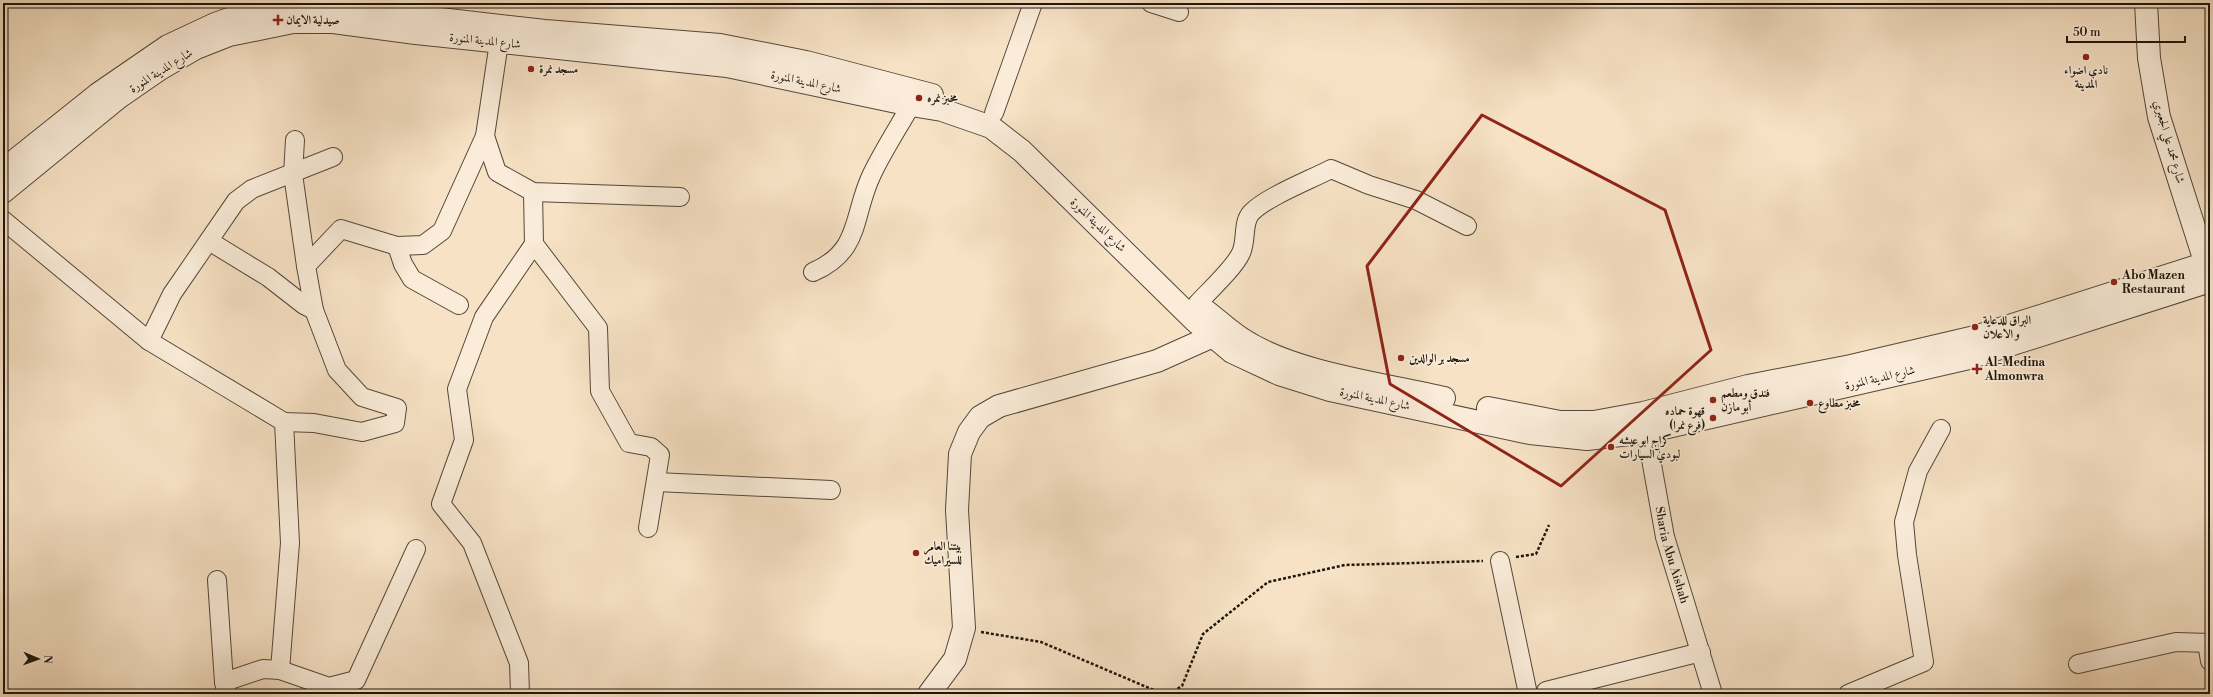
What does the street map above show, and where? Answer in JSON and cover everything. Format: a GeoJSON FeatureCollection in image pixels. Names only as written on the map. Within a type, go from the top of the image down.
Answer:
{"type":"FeatureCollection","features":[{"type":"Feature","properties":{"kind":"street"},"geometry":{"type":"LineString","coordinates":[[994,113],[1033,3]]}},
{"type":"Feature","properties":{"kind":"street"},"geometry":{"type":"LineString","coordinates":[[1152,3],[1180,12]]}},
{"type":"Feature","properties":{"kind":"street","name":"شارع محمد علي الجعبري"},"geometry":{"type":"LineString","coordinates":[[2146,3],[2149,58],[2160,117],[2209,271]]}},
{"type":"Feature","properties":{"kind":"street","name":"شارع المدينة المنورة"},"geometry":{"type":"LineString","coordinates":[[3,170],[98,94],[168,46],[215,24],[252,11],[290,6],[328,5],[545,31],[720,44],[806,62],[994,113],[1111,220],[1197,304],[1221,333],[1232,352],[1279,374],[1330,390],[1530,433],[1587,439],[1644,423],[1748,386],[1851,366],[1975,337],[2209,271]]}},
{"type":"Feature","properties":{"kind":"street","name":"شارع المدينة المنورة"},"geometry":{"type":"LineString","coordinates":[[3,192],[118,98],[160,69],[196,48],[229,35],[293,22],[333,22],[499,42],[727,66],[911,105],[942,110],[990,127],[1022,151],[1194,320],[1221,333]]}},
{"type":"Feature","properties":{"kind":"street"},"geometry":{"type":"LineString","coordinates":[[306,266],[341,229],[398,246],[423,245],[442,231],[485,136],[499,42]]}},
{"type":"Feature","properties":{"kind":"street"},"geometry":{"type":"LineString","coordinates":[[813,272],[829,265],[850,243],[871,176],[911,105]]}},
{"type":"Feature","properties":{"kind":"street"},"geometry":{"type":"LineString","coordinates":[[485,136],[497,172],[533,192],[680,197]]}},
{"type":"Feature","properties":{"kind":"street"},"geometry":{"type":"LineString","coordinates":[[3,220],[149,341],[284,422],[314,423],[362,432],[395,423],[397,408],[362,397],[337,370],[314,310],[293,174],[294,140]]}},
{"type":"Feature","properties":{"kind":"street"},"geometry":{"type":"LineString","coordinates":[[149,341],[172,294],[233,205],[243,195],[333,157]]}},
{"type":"Feature","properties":{"kind":"street"},"geometry":{"type":"LineString","coordinates":[[1197,304],[1241,255],[1246,239],[1245,228],[1250,214],[1264,202],[1331,169],[1369,185],[1416,200],[1467,226]]}},
{"type":"Feature","properties":{"kind":"street"},"geometry":{"type":"LineString","coordinates":[[520,694],[519,663],[472,543],[441,504],[464,440],[457,389],[484,318],[534,244],[533,192]]}},
{"type":"Feature","properties":{"kind":"street"},"geometry":{"type":"LineString","coordinates":[[208,241],[268,277],[304,305],[314,310]]}},
{"type":"Feature","properties":{"kind":"street"},"geometry":{"type":"LineString","coordinates":[[534,244],[598,328],[600,391],[629,443],[651,447],[660,455],[648,528]]}},
{"type":"Feature","properties":{"kind":"street"},"geometry":{"type":"LineString","coordinates":[[398,246],[403,264],[412,279],[459,305]]}},
{"type":"Feature","properties":{"kind":"street"},"geometry":{"type":"LineString","coordinates":[[929,694],[955,658],[964,628],[957,510],[960,454],[969,432],[980,417],[999,406],[1157,361],[1221,333]]}},
{"type":"Feature","properties":{"kind":"street"},"geometry":{"type":"LineString","coordinates":[[280,670],[290,543],[284,422]]}},
{"type":"Feature","properties":{"kind":"street","name":"Sharia Abu Aishah"},"geometry":{"type":"LineString","coordinates":[[1644,423],[1665,537],[1713,694]]}},
{"type":"Feature","properties":{"kind":"street"},"geometry":{"type":"LineString","coordinates":[[1848,694],[1924,662],[1906,554],[1904,522],[1918,471],[1941,429]]}},
{"type":"Feature","properties":{"kind":"street"},"geometry":{"type":"LineString","coordinates":[[656,482],[830,490]]}},
{"type":"Feature","properties":{"kind":"street"},"geometry":{"type":"LineString","coordinates":[[217,580],[225,688],[264,669],[280,670],[329,687],[356,680],[416,549]]}},
{"type":"Feature","properties":{"kind":"street"},"geometry":{"type":"LineString","coordinates":[[1500,561],[1537,692],[1701,652]]}},
{"type":"Feature","properties":{"kind":"street"},"geometry":{"type":"LineString","coordinates":[[2078,664],[2176,642],[2208,643],[2210,661]]}},
{"type":"Feature","properties":{"kind":"path"},"geometry":{"type":"LineString","coordinates":[[1169,694],[1182,686],[1204,634],[1268,582],[1345,565],[1500,561],[1536,554],[1549,525]]}},
{"type":"Feature","properties":{"kind":"path"},"geometry":{"type":"LineString","coordinates":[[964,628],[995,635],[1041,642],[1163,694]]}},
{"type":"Feature","properties":{"kind":"highlighted area"},"geometry":{"type":"Polygon","coordinates":[[[1482,115],[1665,210],[1711,350],[1561,486],[1390,384],[1367,266],[1482,115]]]}},
{"type":"Feature","properties":{"kind":"place","name":"صيدلية الايمان"},"geometry":{"type":"Point","coordinates":[278,20]}},
{"type":"Feature","properties":{"kind":"place","name":"نادي اضواء المدينة"},"geometry":{"type":"Point","coordinates":[2086,57]}},
{"type":"Feature","properties":{"kind":"place","name":"مسجد نمرة"},"geometry":{"type":"Point","coordinates":[531,69]}},
{"type":"Feature","properties":{"kind":"place","name":"مخبز نمره"},"geometry":{"type":"Point","coordinates":[919,98]}},
{"type":"Feature","properties":{"kind":"place","name":"Abo Mazen Restaurant"},"geometry":{"type":"Point","coordinates":[2114,282]}},
{"type":"Feature","properties":{"kind":"place","name":"البراق للدعاية و الاعلان"},"geometry":{"type":"Point","coordinates":[1975,327]}},
{"type":"Feature","properties":{"kind":"place","name":"مسجد بر الوالدين"},"geometry":{"type":"Point","coordinates":[1401,358]}},
{"type":"Feature","properties":{"kind":"place","name":"Al-Medina Almonwra"},"geometry":{"type":"Point","coordinates":[1977,369]}},
{"type":"Feature","properties":{"kind":"place","name":"فندق ومطعم أبو مازن"},"geometry":{"type":"Point","coordinates":[1713,400]}},
{"type":"Feature","properties":{"kind":"place","name":"مخبز مطاوع"},"geometry":{"type":"Point","coordinates":[1810,403]}},
{"type":"Feature","properties":{"kind":"place","name":"قهوة حماده (فرع نمرا)"},"geometry":{"type":"Point","coordinates":[1713,418]}},
{"type":"Feature","properties":{"kind":"place","name":"كراج ابو عيشه لبودي السيارات"},"geometry":{"type":"Point","coordinates":[1611,447]}},
{"type":"Feature","properties":{"kind":"place","name":"بيتنا العامر للسيراميك"},"geometry":{"type":"Point","coordinates":[916,553]}}]}
